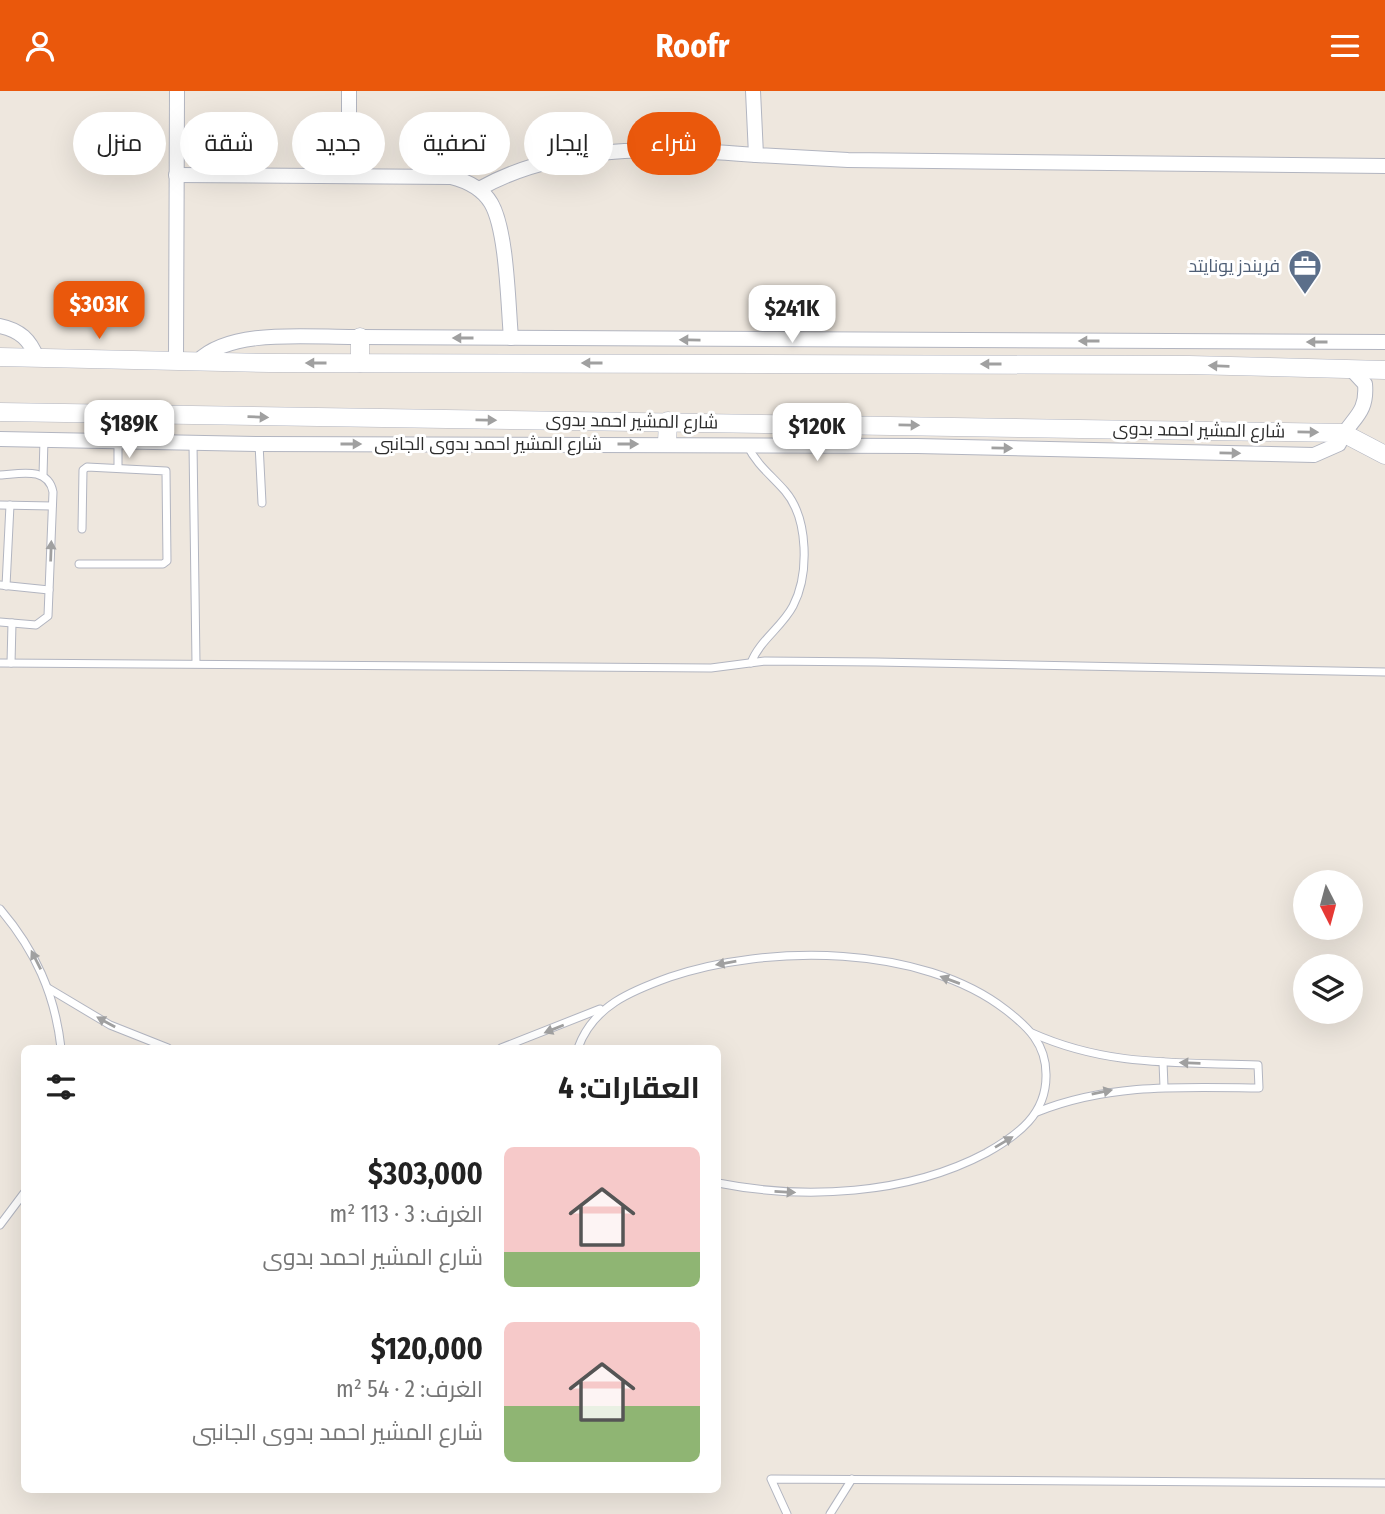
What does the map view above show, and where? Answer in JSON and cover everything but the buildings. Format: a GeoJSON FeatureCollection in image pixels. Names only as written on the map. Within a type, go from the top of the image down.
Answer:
{"type":"FeatureCollection","features":[{"type":"Feature","properties":{"kind":"street"},"geometry":{"type":"LineString","coordinates":[[176,361],[177,91]]}},
{"type":"Feature","properties":{"kind":"street"},"geometry":{"type":"LineString","coordinates":[[349,91],[349,176]]}},
{"type":"Feature","properties":{"kind":"street"},"geometry":{"type":"LineString","coordinates":[[753,91],[756,155]]}},
{"type":"Feature","properties":{"kind":"street"},"geometry":{"type":"LineString","coordinates":[[479,189],[510,172],[542,163],[667,148],[848,160],[1385,166]]}},
{"type":"Feature","properties":{"kind":"street"},"geometry":{"type":"LineString","coordinates":[[176,175],[451,177],[479,189],[497,214],[512,338]]}},
{"type":"Feature","properties":{"kind":"street"},"geometry":{"type":"LineString","coordinates":[[0,326],[24,337],[32,344],[37,358]]}},
{"type":"Feature","properties":{"kind":"street"},"geometry":{"type":"LineString","coordinates":[[198,361],[214,348],[234,340],[360,337],[1385,342]]}},
{"type":"Feature","properties":{"kind":"street"},"geometry":{"type":"LineString","coordinates":[[360,337],[360,363]]}},
{"type":"Feature","properties":{"kind":"street"},"geometry":{"type":"LineString","coordinates":[[0,358],[360,363],[1189,365],[1385,370]]}},
{"type":"Feature","properties":{"kind":"street","name":"شارع المشير احمد بدوى الجانبى"},"geometry":{"type":"LineString","coordinates":[[0,439],[259,445],[667,443],[1314,456],[1339,444],[1343,433],[1355,422],[1364,404],[1365,384],[1352,370]]}},
{"type":"Feature","properties":{"kind":"street","name":"شارع المشير احمد بدوى"},"geometry":{"type":"LineString","coordinates":[[3,414],[668,421],[1343,433],[1385,454]]}},
{"type":"Feature","properties":{"kind":"street"},"geometry":{"type":"LineString","coordinates":[[667,443],[668,421]]}},
{"type":"Feature","properties":{"kind":"lane"},"geometry":{"type":"LineString","coordinates":[[0,622],[36,625],[44,622],[48,616],[52,487],[43,476],[44,439]]}},
{"type":"Feature","properties":{"kind":"lane"},"geometry":{"type":"LineString","coordinates":[[118,443],[118,468]]}},
{"type":"Feature","properties":{"kind":"lane"},"geometry":{"type":"LineString","coordinates":[[193,444],[196,663]]}},
{"type":"Feature","properties":{"kind":"lane"},"geometry":{"type":"LineString","coordinates":[[259,445],[261,503]]}},
{"type":"Feature","properties":{"kind":"lane"},"geometry":{"type":"LineString","coordinates":[[747,445],[757,462],[786,492],[797,512],[802,534],[803,567],[800,589],[791,610],[751,663]]}},
{"type":"Feature","properties":{"kind":"lane"},"geometry":{"type":"LineString","coordinates":[[79,564],[167,561],[166,471],[92,467],[83,470],[82,529]]}},
{"type":"Feature","properties":{"kind":"lane"},"geometry":{"type":"LineString","coordinates":[[0,475],[43,476]]}},
{"type":"Feature","properties":{"kind":"lane"},"geometry":{"type":"LineString","coordinates":[[0,505],[52,506]]}},
{"type":"Feature","properties":{"kind":"lane"},"geometry":{"type":"LineString","coordinates":[[10,505],[3,585],[49,590]]}},
{"type":"Feature","properties":{"kind":"lane"},"geometry":{"type":"LineString","coordinates":[[11,663],[12,623]]}},
{"type":"Feature","properties":{"kind":"lane"},"geometry":{"type":"LineString","coordinates":[[0,663],[711,669],[751,663],[876,661],[1385,672]]}},
{"type":"Feature","properties":{"kind":"lane"},"geometry":{"type":"LineString","coordinates":[[0,909],[28,945],[48,988],[60,1045]]}},
{"type":"Feature","properties":{"kind":"lane"},"geometry":{"type":"LineString","coordinates":[[508,1045],[607,1006],[655,982],[712,965],[772,957],[830,956],[883,962],[948,979],[985,995],[1032,1032],[1039,1042],[1046,1065],[1045,1089],[1037,1112],[1020,1132],[961,1165],[917,1179],[817,1192],[762,1190],[721,1183]]}},
{"type":"Feature","properties":{"kind":"lane"},"geometry":{"type":"LineString","coordinates":[[48,988],[110,1025],[160,1045]]}},
{"type":"Feature","properties":{"kind":"lane"},"geometry":{"type":"LineString","coordinates":[[579,1045],[588,1026],[607,1006]]}},
{"type":"Feature","properties":{"kind":"lane"},"geometry":{"type":"LineString","coordinates":[[1032,1032],[1093,1055],[1163,1062],[1258,1065],[1259,1088],[1164,1087],[1099,1092],[1037,1112]]}},
{"type":"Feature","properties":{"kind":"lane"},"geometry":{"type":"LineString","coordinates":[[1163,1062],[1164,1087]]}},
{"type":"Feature","properties":{"kind":"lane"},"geometry":{"type":"LineString","coordinates":[[0,1224],[21,1197]]}},
{"type":"Feature","properties":{"kind":"lane"},"geometry":{"type":"LineString","coordinates":[[787,1514],[771,1479],[1385,1483]]}},
{"type":"Feature","properties":{"kind":"lane"},"geometry":{"type":"LineString","coordinates":[[830,1514],[852,1479]]}},
{"type":"Feature","properties":{"kind":"place","name":"فريندز يونايتد"},"geometry":{"type":"Point","coordinates":[1305,296]}}]}
